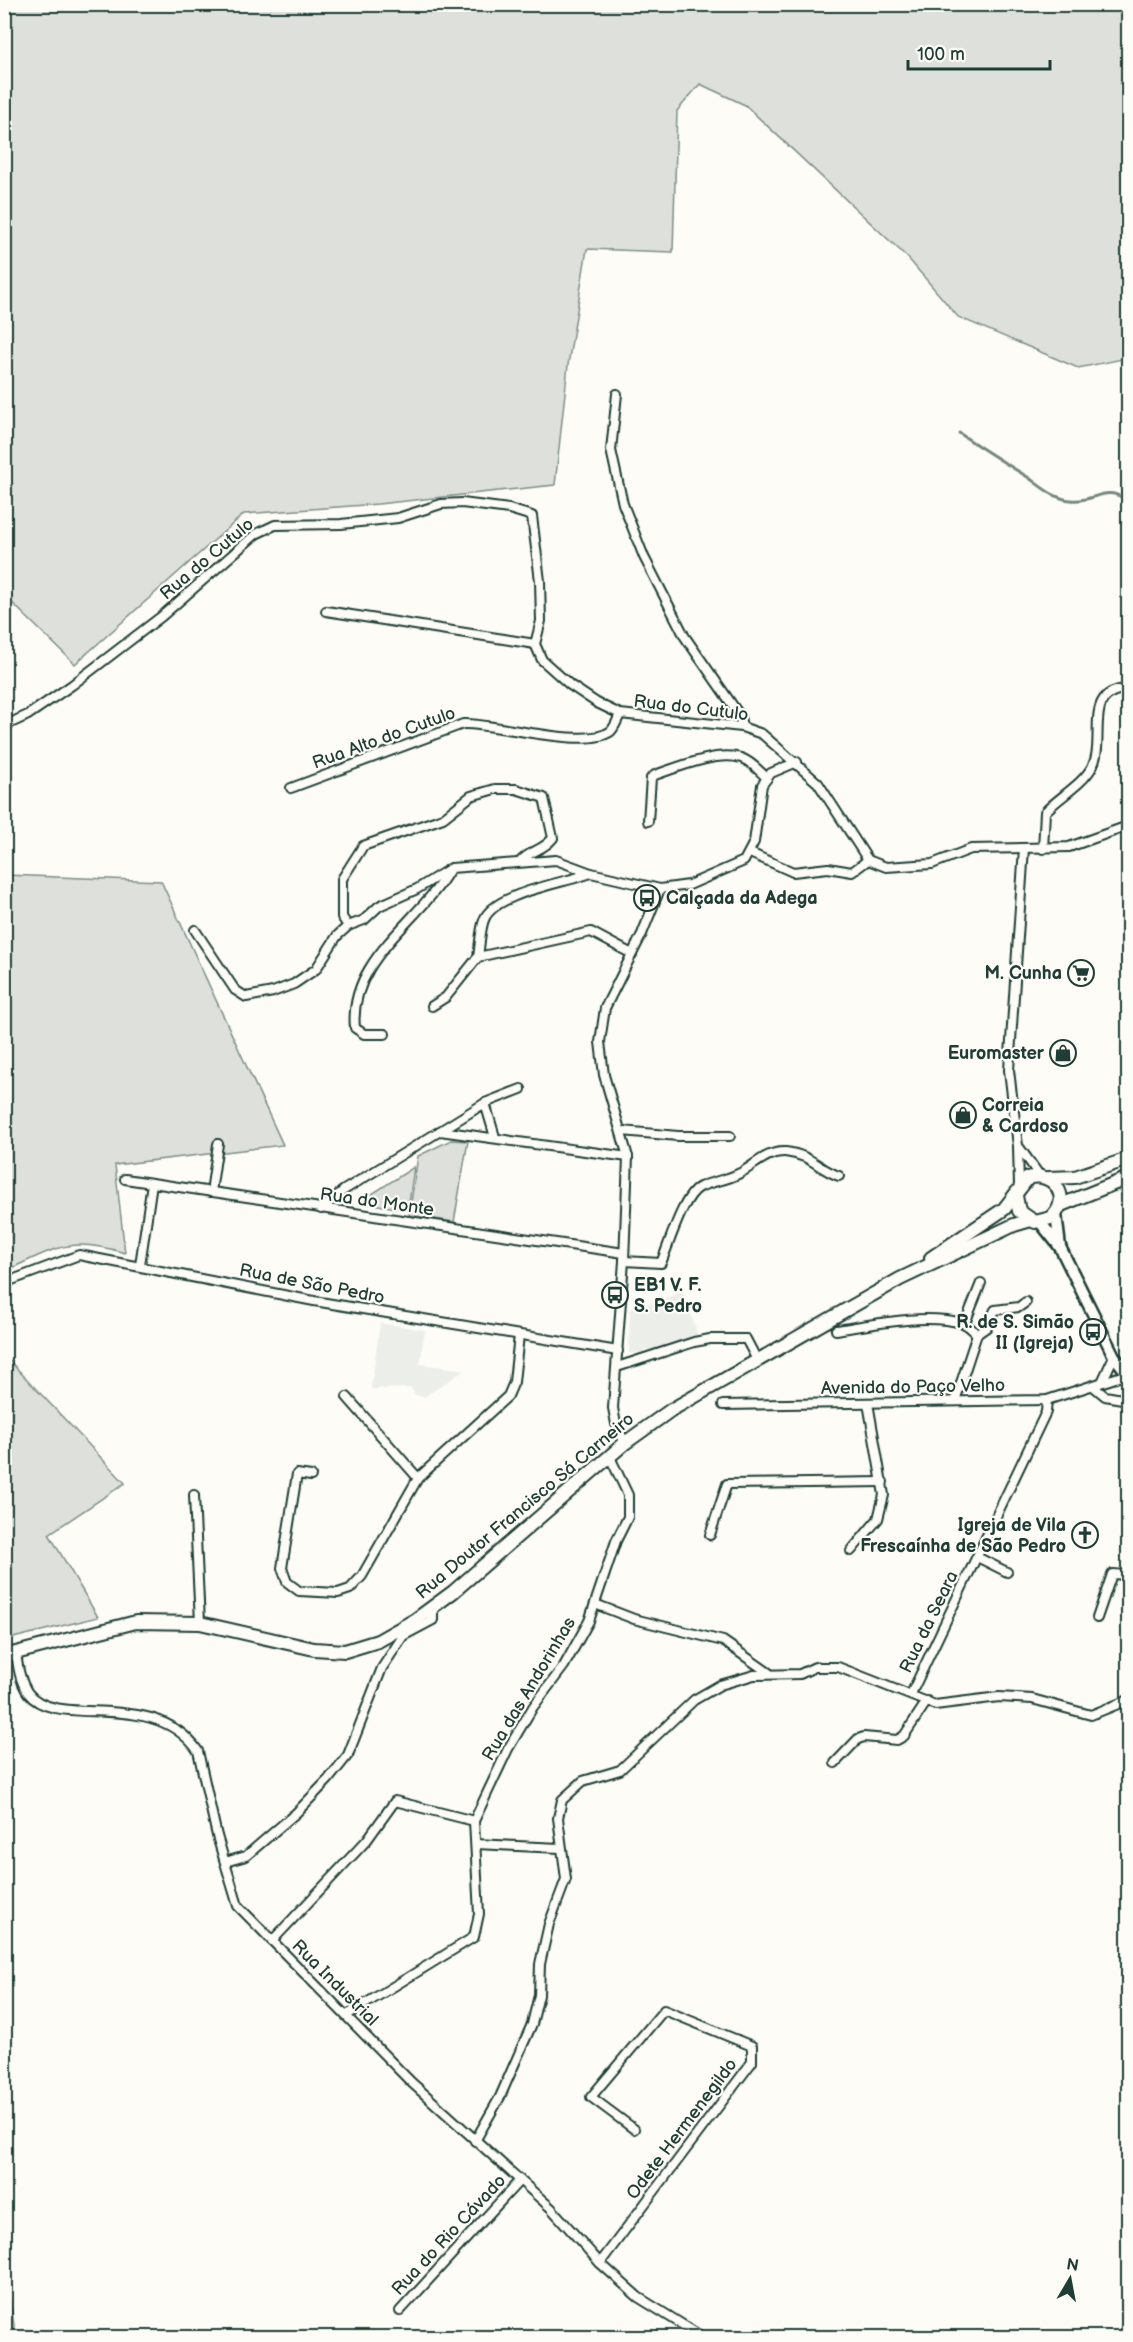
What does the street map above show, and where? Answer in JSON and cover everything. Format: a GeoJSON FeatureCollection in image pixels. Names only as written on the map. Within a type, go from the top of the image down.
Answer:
{"type":"FeatureCollection","features":[{"type":"Feature","properties":{"kind":"main road"},"geometry":{"type":"LineString","coordinates":[[1128,1159],[1075,1177],[1028,1178],[1017,1191],[1019,1211],[1035,1221],[1060,1247],[1114,1356],[1128,1374]]}},
{"type":"Feature","properties":{"kind":"main road"},"geometry":{"type":"LineString","coordinates":[[1045,1177],[1060,1190],[1058,1209],[1060,1247]]}},
{"type":"Feature","properties":{"kind":"main road"},"geometry":{"type":"LineString","coordinates":[[1035,1221],[1128,1178]]}},
{"type":"Feature","properties":{"kind":"main road","name":"Rua Doutor Francisco Sá Carneiro"},"geometry":{"type":"LineString","coordinates":[[10,1654],[136,1622],[200,1623],[314,1649],[345,1652],[378,1641],[433,1606],[498,1556],[625,1443],[671,1410],[900,1279],[1005,1209],[1017,1191]]}},
{"type":"Feature","properties":{"kind":"main road","name":"Rua Doutor Francisco Sá Carneiro"},"geometry":{"type":"LineString","coordinates":[[900,1279],[1014,1225],[1035,1221]]}},
{"type":"Feature","properties":{"kind":"street"},"geometry":{"type":"LineString","coordinates":[[617,394],[611,450],[627,514],[665,603],[685,637],[740,716],[742,727]]}},
{"type":"Feature","properties":{"kind":"street","name":"Rua do Cutulo"},"geometry":{"type":"LineString","coordinates":[[4,726],[28,715],[72,685],[162,616],[256,534],[275,525],[292,523],[313,525],[398,518],[441,504],[484,505],[532,516],[540,581],[541,621],[535,645],[542,660],[570,685],[597,703],[620,714],[742,727],[762,734],[797,762],[818,783],[868,860]]}},
{"type":"Feature","properties":{"kind":"street"},"geometry":{"type":"LineString","coordinates":[[326,611],[535,645]]}},
{"type":"Feature","properties":{"kind":"street"},"geometry":{"type":"LineString","coordinates":[[1043,849],[1045,812],[1081,781],[1093,765],[1100,705],[1106,695],[1116,689],[1128,689]]}},
{"type":"Feature","properties":{"kind":"street","name":"Rua Alto do Cutulo"},"geometry":{"type":"LineString","coordinates":[[291,788],[463,724],[478,723],[521,732],[596,737],[612,730],[620,714]]}},
{"type":"Feature","properties":{"kind":"street"},"geometry":{"type":"LineString","coordinates":[[648,821],[651,778],[696,760],[738,757],[752,764],[767,778]]}},
{"type":"Feature","properties":{"kind":"street"},"geometry":{"type":"LineString","coordinates":[[195,930],[235,990],[246,997],[273,992],[294,984],[316,969],[337,936],[348,926],[364,920],[379,906],[417,889],[451,868],[556,860],[591,873],[660,889],[689,885],[715,876],[744,861],[750,853],[762,785],[771,773],[797,762]]}},
{"type":"Feature","properties":{"kind":"street"},"geometry":{"type":"LineString","coordinates":[[348,926],[342,917],[342,879],[363,846],[442,818],[471,796],[495,789],[516,789],[544,798],[553,838],[544,849],[529,853],[520,862]]}},
{"type":"Feature","properties":{"kind":"street"},"geometry":{"type":"LineString","coordinates":[[750,853],[793,872],[828,868],[852,872],[868,860],[886,867],[920,865],[932,864],[971,849],[1069,847],[1128,826]]}},
{"type":"Feature","properties":{"kind":"street"},"geometry":{"type":"LineString","coordinates":[[1017,1191],[1018,1146],[1009,1070],[1024,848]]}},
{"type":"Feature","properties":{"kind":"street"},"geometry":{"type":"LineString","coordinates":[[385,1034],[364,1034],[355,1028],[353,1011],[364,978],[399,929],[440,887],[451,868]]}},
{"type":"Feature","properties":{"kind":"street"},"geometry":{"type":"LineString","coordinates":[[432,1006],[447,997],[478,957],[484,919],[496,905],[520,894],[591,873]]}},
{"type":"Feature","properties":{"kind":"street"},"geometry":{"type":"LineString","coordinates":[[625,1443],[616,1424],[614,1408],[628,1157],[604,1075],[600,1042],[605,1008],[632,954],[660,889]]}},
{"type":"Feature","properties":{"kind":"street"},"geometry":{"type":"LineString","coordinates":[[478,957],[591,932],[632,954]]}},
{"type":"Feature","properties":{"kind":"street"},"geometry":{"type":"LineString","coordinates":[[321,1209],[344,1190],[485,1103],[521,1089]]}},
{"type":"Feature","properties":{"kind":"street"},"geometry":{"type":"LineString","coordinates":[[485,1103],[495,1137]]}},
{"type":"Feature","properties":{"kind":"street"},"geometry":{"type":"LineString","coordinates":[[440,1131],[628,1157]]}},
{"type":"Feature","properties":{"kind":"street"},"geometry":{"type":"LineString","coordinates":[[622,1131],[678,1136],[730,1136]]}},
{"type":"Feature","properties":{"kind":"street"},"geometry":{"type":"LineString","coordinates":[[211,1192],[218,1144]]}},
{"type":"Feature","properties":{"kind":"street"},"geometry":{"type":"LineString","coordinates":[[1018,1146],[1045,1177]]}},
{"type":"Feature","properties":{"kind":"street","name":"Rua do Monte"},"geometry":{"type":"LineString","coordinates":[[125,1179],[661,1263],[687,1198],[698,1187],[739,1174],[768,1155],[784,1152],[812,1159],[839,1176]]}},
{"type":"Feature","properties":{"kind":"street"},"geometry":{"type":"LineString","coordinates":[[140,1265],[152,1183]]}},
{"type":"Feature","properties":{"kind":"street","name":"Rua de São Pedro"},"geometry":{"type":"LineString","coordinates":[[4,1283],[79,1255],[140,1265],[314,1301],[618,1352]]}},
{"type":"Feature","properties":{"kind":"street"},"geometry":{"type":"LineString","coordinates":[[965,1323],[981,1283]]}},
{"type":"Feature","properties":{"kind":"street"},"geometry":{"type":"LineString","coordinates":[[955,1401],[976,1334],[987,1327],[995,1310],[1018,1307],[1026,1302]]}},
{"type":"Feature","properties":{"kind":"street"},"geometry":{"type":"LineString","coordinates":[[836,1330],[897,1320],[965,1323],[976,1334]]}},
{"type":"Feature","properties":{"kind":"street"},"geometry":{"type":"LineString","coordinates":[[311,1476],[297,1474],[282,1568],[287,1582],[299,1591],[338,1593],[350,1589],[362,1576],[418,1478],[508,1396],[514,1382],[519,1335]]}},
{"type":"Feature","properties":{"kind":"street"},"geometry":{"type":"LineString","coordinates":[[617,1367],[710,1339],[746,1339],[757,1360]]}},
{"type":"Feature","properties":{"kind":"street"},"geometry":{"type":"LineString","coordinates":[[1102,1382],[1114,1356]]}},
{"type":"Feature","properties":{"kind":"street","name":"Avenida do Paço Velho"},"geometry":{"type":"LineString","coordinates":[[723,1405],[1047,1400],[1128,1374]]}},
{"type":"Feature","properties":{"kind":"street"},"geometry":{"type":"LineString","coordinates":[[1093,1386],[1105,1396],[1128,1400]]}},
{"type":"Feature","properties":{"kind":"street"},"geometry":{"type":"LineString","coordinates":[[347,1397],[418,1478]]}},
{"type":"Feature","properties":{"kind":"street","name":"Rua da Seara"},"geometry":{"type":"LineString","coordinates":[[912,1694],[1046,1412],[1047,1400]]}},
{"type":"Feature","properties":{"kind":"street"},"geometry":{"type":"LineString","coordinates":[[851,1551],[878,1519],[884,1495],[868,1403]]}},
{"type":"Feature","properties":{"kind":"street","name":"Rua das Andorinhas"},"geometry":{"type":"LineString","coordinates":[[474,1821],[508,1749],[533,1707],[564,1666],[589,1621],[616,1541],[628,1516],[628,1495],[610,1457]]}},
{"type":"Feature","properties":{"kind":"street"},"geometry":{"type":"LineString","coordinates":[[710,1535],[727,1484],[883,1482]]}},
{"type":"Feature","properties":{"kind":"street"},"geometry":{"type":"LineString","coordinates":[[194,1495],[200,1623]]}},
{"type":"Feature","properties":{"kind":"street"},"geometry":{"type":"LineString","coordinates":[[977,1557],[1007,1572]]}},
{"type":"Feature","properties":{"kind":"street"},"geometry":{"type":"LineString","coordinates":[[1097,1618],[1112,1574],[1128,1575]]}},
{"type":"Feature","properties":{"kind":"street"},"geometry":{"type":"LineString","coordinates":[[595,1604],[634,1619],[723,1641],[770,1674]]}},
{"type":"Feature","properties":{"kind":"street"},"geometry":{"type":"LineString","coordinates":[[225,1862],[246,1856],[271,1836],[328,1780],[348,1755],[382,1668],[403,1636],[433,1620],[433,1606]]}},
{"type":"Feature","properties":{"kind":"street","name":"Rua Industrial"},"geometry":{"type":"LineString","coordinates":[[10,1654],[29,1694],[45,1705],[154,1717],[175,1727],[194,1744],[198,1751],[238,1906],[411,2082],[551,2208],[600,2263],[638,2297],[704,2337]]}},
{"type":"Feature","properties":{"kind":"street"},"geometry":{"type":"LineString","coordinates":[[476,2141],[500,2097],[532,2024],[539,1995],[540,1964],[549,1924],[566,1879],[560,1848],[558,1818],[561,1800],[583,1781],[620,1770],[694,1700],[720,1685],[754,1675],[800,1674],[815,1667],[838,1667],[912,1694],[935,1705],[999,1698],[1032,1699],[1091,1715],[1128,1700]]}},
{"type":"Feature","properties":{"kind":"street"},"geometry":{"type":"LineString","coordinates":[[835,1763],[858,1739],[864,1737],[897,1740],[904,1736],[927,1701]]}},
{"type":"Feature","properties":{"kind":"street"},"geometry":{"type":"LineString","coordinates":[[272,1941],[367,1840],[395,1801],[474,1821],[479,1914],[474,1936],[347,2015]]}},
{"type":"Feature","properties":{"kind":"street"},"geometry":{"type":"LineString","coordinates":[[476,1844],[560,1848]]}},
{"type":"Feature","properties":{"kind":"street","name":"Odete Hermenegildo"},"geometry":{"type":"LineString","coordinates":[[600,2263],[752,2062],[752,2046],[664,2010],[591,2097],[634,2129]]}},
{"type":"Feature","properties":{"kind":"street","name":"Rua do Rio Cávado"},"geometry":{"type":"LineString","coordinates":[[400,2311],[520,2180]]}},
{"type":"Feature","properties":{"kind":"shaded area"},"geometry":{"type":"Polygon","coordinates":[[[4,5],[1128,5],[1128,358],[1078,368],[958,317],[907,257],[745,105],[700,84],[677,111],[673,252],[587,249],[568,365],[555,485],[378,504],[244,514],[75,664],[5,596],[4,5]]]}},
{"type":"Feature","properties":{"kind":"shaded area"},"geometry":{"type":"Polygon","coordinates":[[[5,875],[161,881],[283,1145],[115,1165],[125,1253],[90,1245],[76,1245],[51,1251],[5,1271],[5,875]]]}},
{"type":"Feature","properties":{"kind":"shaded area"},"geometry":{"type":"Polygon","coordinates":[[[451,1140],[468,1141],[454,1222],[409,1215],[418,1156],[451,1140]]]}},
{"type":"Feature","properties":{"kind":"shaded area"},"geometry":{"type":"Polygon","coordinates":[[[414,1167],[408,1210],[360,1202],[364,1199],[414,1167]]]}},
{"type":"Feature","properties":{"kind":"shaded area"},"geometry":{"type":"Polygon","coordinates":[[[683,1292],[698,1335],[651,1350],[644,1349],[643,1352],[629,1353],[630,1310],[683,1292]]]}},
{"type":"Feature","properties":{"kind":"shaded area"},"geometry":{"type":"Polygon","coordinates":[[[380,1323],[425,1330],[420,1364],[465,1370],[424,1397],[415,1395],[411,1388],[371,1389],[380,1323]]]}},
{"type":"Feature","properties":{"kind":"shaded area"},"geometry":{"type":"Polygon","coordinates":[[[4,1355],[125,1483],[49,1534],[98,1617],[5,1640],[4,1355]]]}},
{"type":"Feature","properties":{"kind":"shaded area"},"geometry":{"type":"Polygon","coordinates":[[[5,2270],[16,2337],[5,2337],[5,2270]]]}},
{"type":"Feature","properties":{"kind":"waterway"},"geometry":{"type":"LineString","coordinates":[[959,433],[1058,497],[1080,500],[1112,494],[1128,501]]}},
{"type":"Feature","properties":{"kind":"place","name":"Calçada da Adega"},"geometry":{"type":"Point","coordinates":[647,898]}},
{"type":"Feature","properties":{"kind":"place","name":"M. Cunha"},"geometry":{"type":"Point","coordinates":[1081,973]}},
{"type":"Feature","properties":{"kind":"place","name":"Euromaster"},"geometry":{"type":"Point","coordinates":[1063,1053]}},
{"type":"Feature","properties":{"kind":"place","name":"Correia & Cardoso"},"geometry":{"type":"Point","coordinates":[963,1115]}},
{"type":"Feature","properties":{"kind":"place","name":"EB1 V. F. S. Pedro"},"geometry":{"type":"Point","coordinates":[615,1295]}},
{"type":"Feature","properties":{"kind":"place","name":"R. de S. Simão II (Igreja)"},"geometry":{"type":"Point","coordinates":[1093,1332]}},
{"type":"Feature","properties":{"kind":"place","name":"Igreja de Vila Frescaínha de São Pedro"},"geometry":{"type":"Point","coordinates":[1085,1535]}}]}
